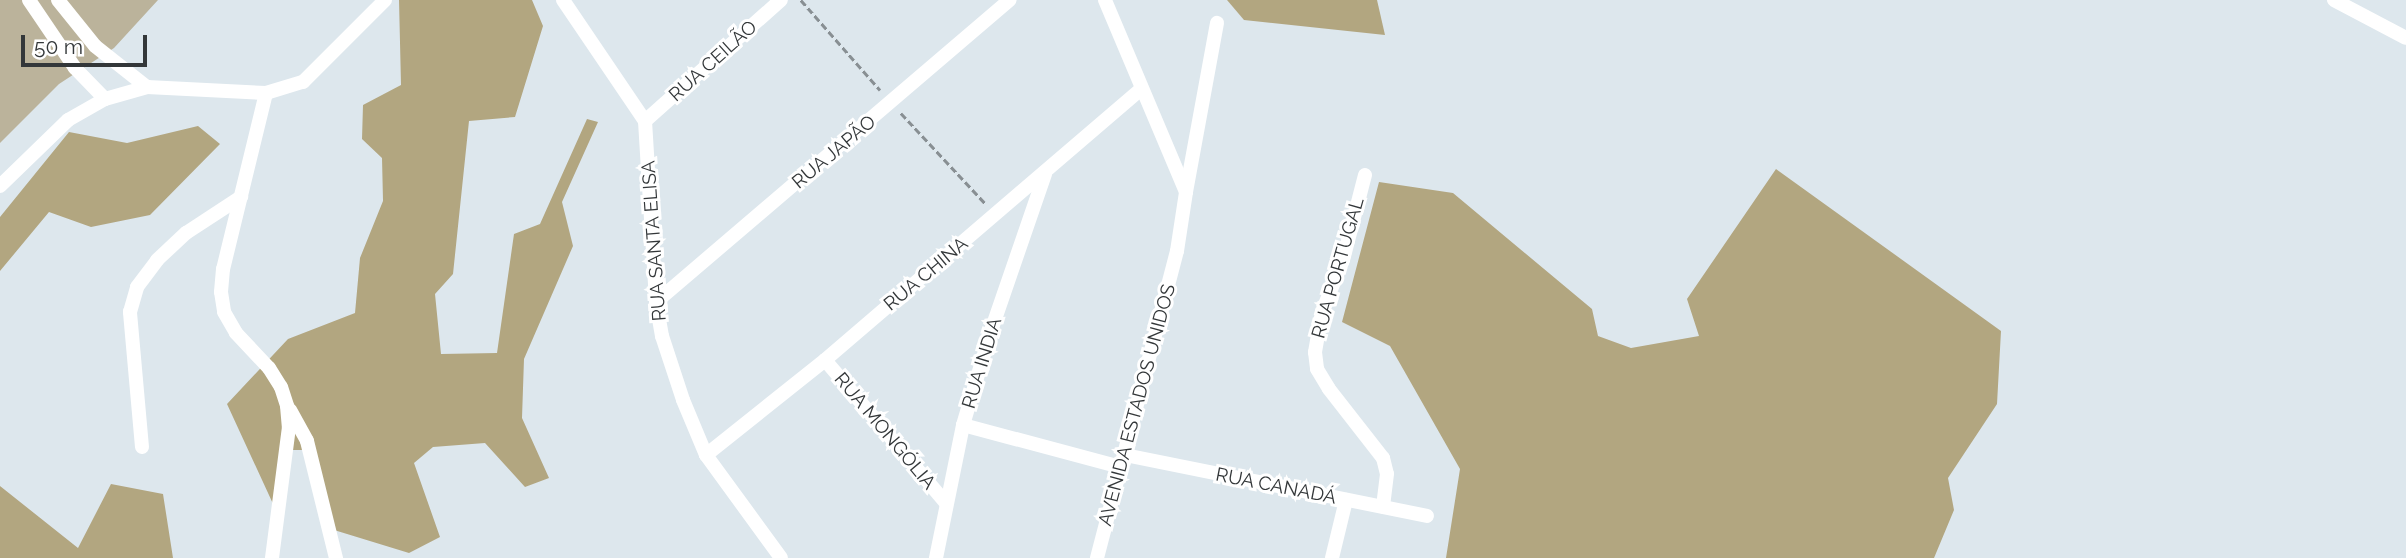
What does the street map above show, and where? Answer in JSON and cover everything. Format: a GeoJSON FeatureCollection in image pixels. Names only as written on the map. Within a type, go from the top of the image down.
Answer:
{"type":"FeatureCollection","features":[{"type":"Feature","properties":{"kind":"street"},"geometry":{"type":"LineString","coordinates":[[29,0],[75,68],[105,99]]}},
{"type":"Feature","properties":{"kind":"street"},"geometry":{"type":"LineString","coordinates":[[58,0],[95,46],[147,87]]}},
{"type":"Feature","properties":{"kind":"street"},"geometry":{"type":"LineString","coordinates":[[0,186],[68,120],[105,99],[147,87],[266,93],[303,82],[385,0]]}},
{"type":"Feature","properties":{"kind":"street"},"geometry":{"type":"LineString","coordinates":[[563,0],[645,121]]}},
{"type":"Feature","properties":{"kind":"street","name":"RUA CEILÃO"},"geometry":{"type":"LineString","coordinates":[[645,121],[781,0]]}},
{"type":"Feature","properties":{"kind":"street","name":"RUA JAPÃO"},"geometry":{"type":"LineString","coordinates":[[656,302],[1010,0]]}},
{"type":"Feature","properties":{"kind":"street"},"geometry":{"type":"LineString","coordinates":[[1104,0],[1186,191]]}},
{"type":"Feature","properties":{"kind":"street"},"geometry":{"type":"LineString","coordinates":[[2334,0],[2406,38]]}},
{"type":"Feature","properties":{"kind":"street"},"geometry":{"type":"LineString","coordinates":[[1186,191],[1217,23]]}},
{"type":"Feature","properties":{"kind":"street","name":"RUA CHINA"},"geometry":{"type":"LineString","coordinates":[[706,455],[825,360],[1141,89]]}},
{"type":"Feature","properties":{"kind":"street"},"geometry":{"type":"LineString","coordinates":[[266,93],[223,269],[221,292],[224,312],[236,333],[269,368],[281,387],[287,406],[289,427],[272,558]]}},
{"type":"Feature","properties":{"kind":"street","name":"RUA SANTA ELISA"},"geometry":{"type":"LineString","coordinates":[[645,121],[656,302],[672,369],[706,455],[781,558]]}},
{"type":"Feature","properties":{"kind":"street","name":"RUA INDIA"},"geometry":{"type":"LineString","coordinates":[[936,558],[963,425],[992,328],[1046,173]]}},
{"type":"Feature","properties":{"kind":"street","name":"RUA PORTUGAL"},"geometry":{"type":"LineString","coordinates":[[1365,175],[1343,260],[1322,312],[1315,352],[1317,369],[1329,388],[1383,458],[1387,474],[1383,507]]}},
{"type":"Feature","properties":{"kind":"street","name":"AVENIDA ESTADOS UNIDOS"},"geometry":{"type":"LineString","coordinates":[[1097,558],[1177,251],[1186,191]]}},
{"type":"Feature","properties":{"kind":"street"},"geometry":{"type":"LineString","coordinates":[[142,447],[131,312],[137,287],[157,260],[186,233],[241,197]]}},
{"type":"Feature","properties":{"kind":"street","name":"RUA MONGÓLIA"},"geometry":{"type":"LineString","coordinates":[[825,360],[946,503]]}},
{"type":"Feature","properties":{"kind":"street"},"geometry":{"type":"LineString","coordinates":[[287,406],[307,441],[336,558]]}},
{"type":"Feature","properties":{"kind":"street","name":"RUA CANADÁ"},"geometry":{"type":"LineString","coordinates":[[963,425],[1123,461],[1427,516]]}},
{"type":"Feature","properties":{"kind":"street"},"geometry":{"type":"LineString","coordinates":[[1332,558],[1346,500]]}},
{"type":"Feature","properties":{"kind":"shaded area"},"geometry":{"type":"Polygon","coordinates":[[[0,0],[158,0],[114,48],[59,84],[0,143],[0,0]]]}},
{"type":"Feature","properties":{"kind":"shaded area"},"geometry":{"type":"Polygon","coordinates":[[[399,0],[532,0],[543,26],[515,117],[469,121],[453,274],[435,294],[441,354],[497,353],[514,234],[540,224],[587,119],[598,122],[562,202],[573,246],[524,359],[522,418],[549,478],[525,487],[485,443],[433,447],[414,463],[440,537],[409,553],[334,530],[315,450],[281,450],[274,506],[227,404],[288,339],[355,313],[360,258],[383,201],[382,158],[362,139],[363,105],[401,85],[399,0]]]}},
{"type":"Feature","properties":{"kind":"shaded area"},"geometry":{"type":"Polygon","coordinates":[[[1227,0],[1377,0],[1385,35],[1244,20],[1227,0]]]}},
{"type":"Feature","properties":{"kind":"shaded area"},"geometry":{"type":"Polygon","coordinates":[[[198,126],[220,144],[150,215],[91,227],[49,212],[0,271],[0,217],[69,132],[127,143],[198,126]]]}},
{"type":"Feature","properties":{"kind":"shaded area"},"geometry":{"type":"Polygon","coordinates":[[[1776,169],[2001,331],[1997,404],[1948,478],[1954,510],[1934,558],[1446,558],[1460,469],[1390,346],[1342,322],[1379,182],[1453,193],[1592,309],[1598,336],[1631,348],[1699,336],[1687,299],[1776,169]]]}},
{"type":"Feature","properties":{"kind":"shaded area"},"geometry":{"type":"Polygon","coordinates":[[[111,484],[163,494],[173,558],[0,558],[0,486],[78,548],[111,484]]]}}]}
